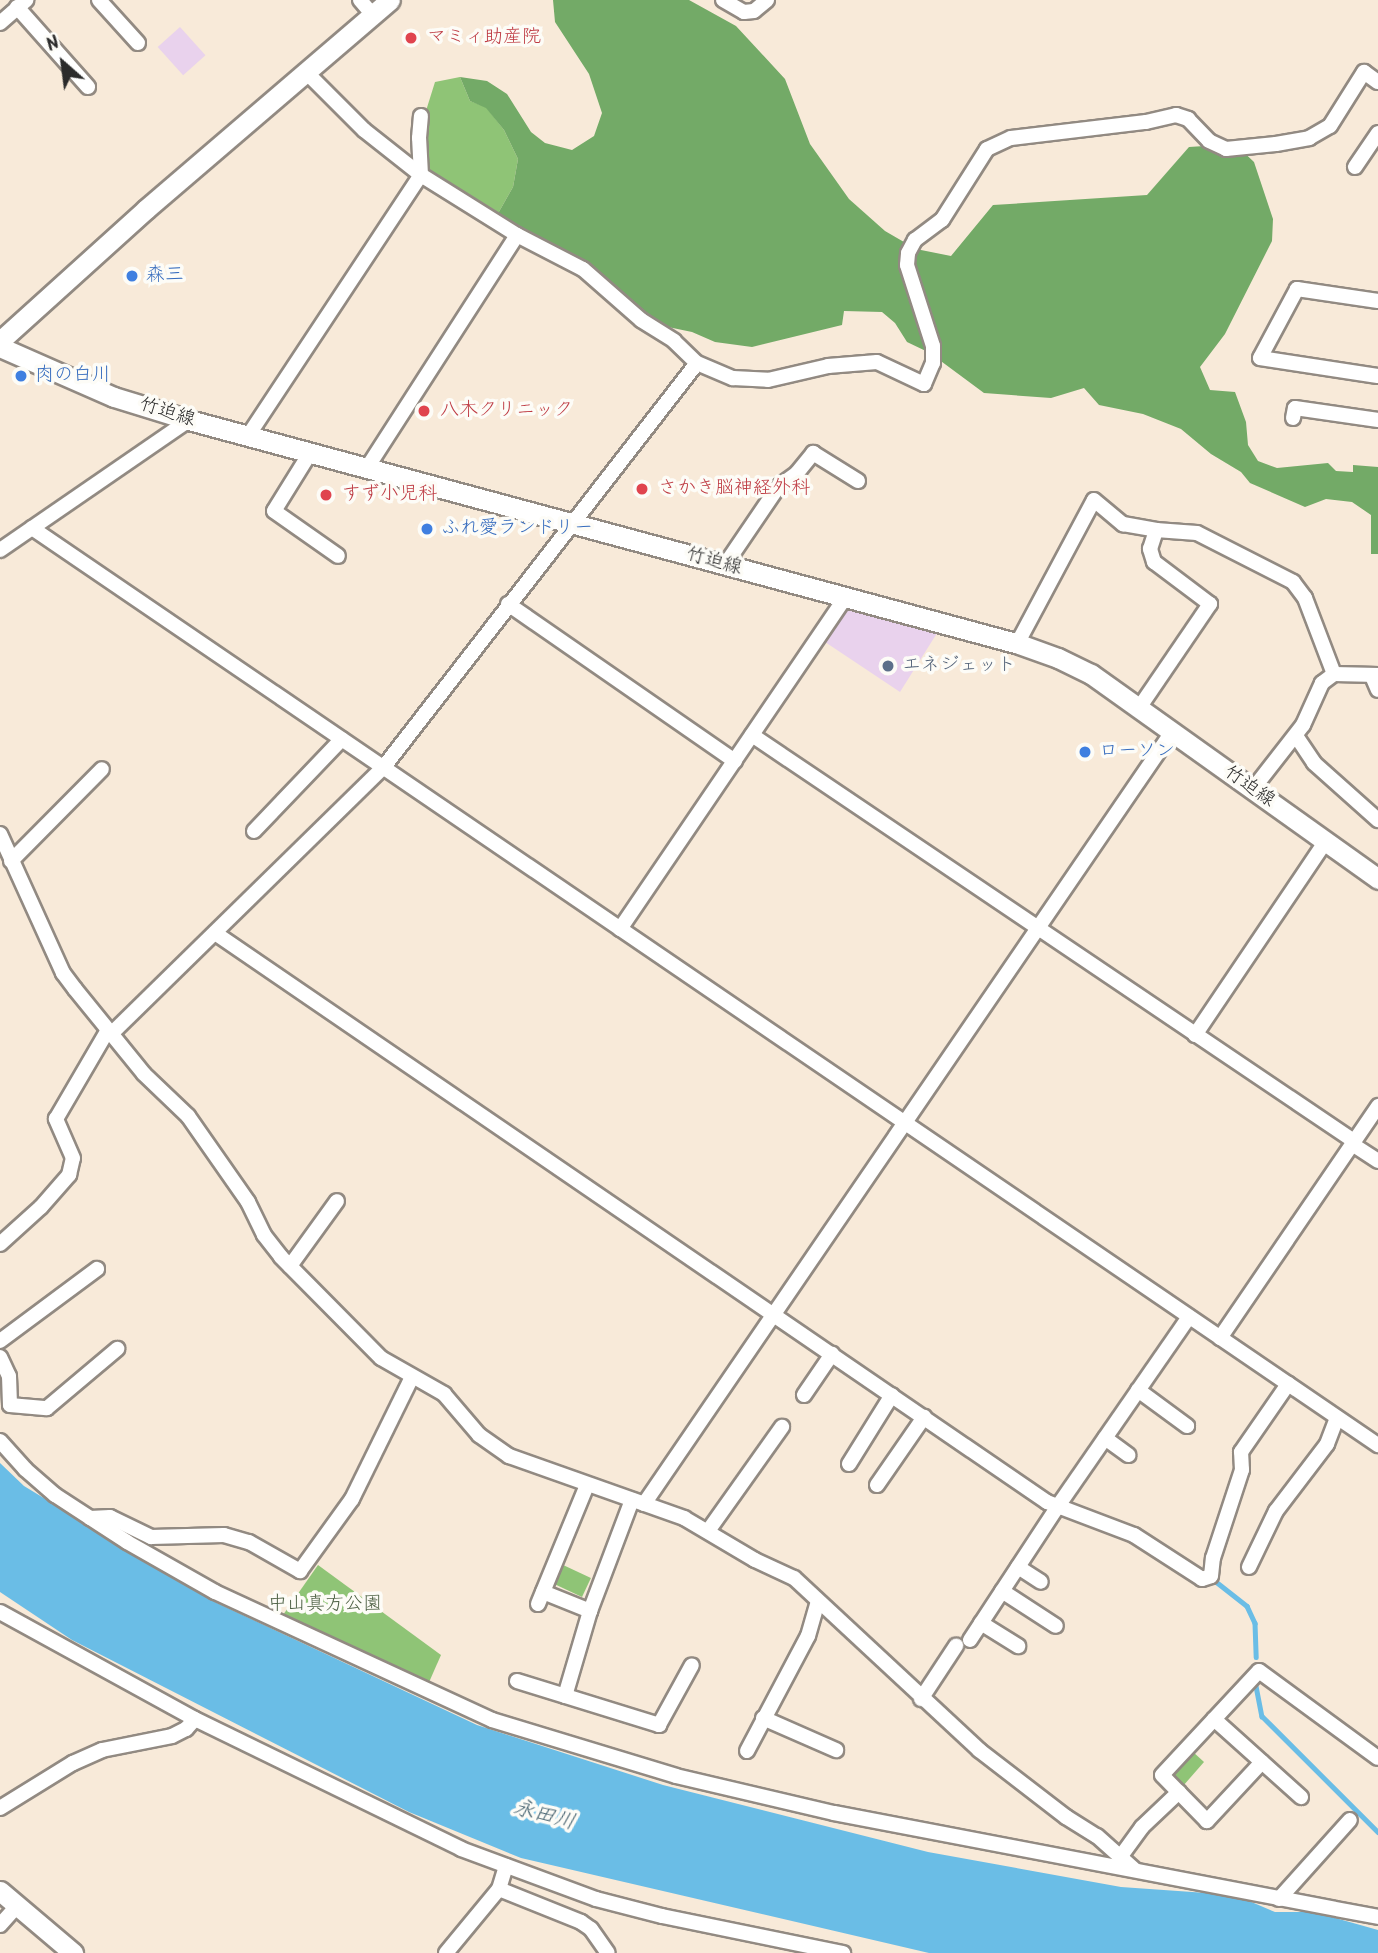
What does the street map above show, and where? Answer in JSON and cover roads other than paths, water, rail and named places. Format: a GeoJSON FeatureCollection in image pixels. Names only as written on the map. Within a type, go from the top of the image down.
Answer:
{"type":"FeatureCollection","features":[{"type":"Feature","properties":{"kind":"street"},"geometry":{"type":"LineString","coordinates":[[99,0],[138,43]]}},
{"type":"Feature","properties":{"kind":"street"},"geometry":{"type":"LineString","coordinates":[[0,341],[146,209],[306,72],[367,7],[390,0]]}},
{"type":"Feature","properties":{"kind":"street"},"geometry":{"type":"LineString","coordinates":[[723,0],[744,12],[754,11],[767,0]]}},
{"type":"Feature","properties":{"kind":"street"},"geometry":{"type":"LineString","coordinates":[[0,23],[22,4],[88,87]]}},
{"type":"Feature","properties":{"kind":"street"},"geometry":{"type":"LineString","coordinates":[[306,72],[364,130],[421,175],[517,235],[583,269],[641,320],[674,341],[697,363],[733,378],[768,380],[828,366],[877,362],[924,384],[933,363],[933,346],[907,265],[908,253],[915,240],[942,220],[987,149],[1011,138],[1146,122],[1176,115],[1188,119],[1209,141],[1226,149],[1276,144],[1309,138],[1329,126],[1364,72],[1378,82]]}},
{"type":"Feature","properties":{"kind":"street"},"geometry":{"type":"LineString","coordinates":[[248,436],[421,175],[421,116]]}},
{"type":"Feature","properties":{"kind":"street"},"geometry":{"type":"LineString","coordinates":[[1355,167],[1378,133]]}},
{"type":"Feature","properties":{"kind":"street"},"geometry":{"type":"LineString","coordinates":[[367,468],[517,235]]}},
{"type":"Feature","properties":{"kind":"street"},"geometry":{"type":"LineString","coordinates":[[1378,301],[1297,289],[1260,358],[1378,376]]}},
{"type":"Feature","properties":{"kind":"street","name":"竹迫線"},"geometry":{"type":"LineString","coordinates":[[0,347],[114,397],[189,420],[1017,644],[1058,658],[1091,674],[1378,878]]}},
{"type":"Feature","properties":{"kind":"street"},"geometry":{"type":"LineString","coordinates":[[0,1244],[41,1207],[69,1175],[73,1158],[56,1119],[110,1032],[383,768],[570,523],[697,363]]}},
{"type":"Feature","properties":{"kind":"street"},"geometry":{"type":"LineString","coordinates":[[1293,418],[1295,408],[1378,420]]}},
{"type":"Feature","properties":{"kind":"street"},"geometry":{"type":"LineString","coordinates":[[0,550],[189,420]]}},
{"type":"Feature","properties":{"kind":"street"},"geometry":{"type":"LineString","coordinates":[[310,453],[274,511],[338,556]]}},
{"type":"Feature","properties":{"kind":"street"},"geometry":{"type":"LineString","coordinates":[[724,565],[778,487],[797,473],[813,453],[858,481]]}},
{"type":"Feature","properties":{"kind":"street"},"geometry":{"type":"LineString","coordinates":[[1017,644],[1094,500],[1123,524],[1197,533],[1293,582],[1305,598],[1334,674]]}},
{"type":"Feature","properties":{"kind":"street"},"geometry":{"type":"LineString","coordinates":[[32,528],[1378,1445]]}},
{"type":"Feature","properties":{"kind":"street"},"geometry":{"type":"LineString","coordinates":[[1139,708],[1210,604],[1154,562],[1150,549],[1156,530]]}},
{"type":"Feature","properties":{"kind":"street"},"geometry":{"type":"LineString","coordinates":[[620,929],[845,598]]}},
{"type":"Feature","properties":{"kind":"street"},"geometry":{"type":"LineString","coordinates":[[508,604],[734,761]]}},
{"type":"Feature","properties":{"kind":"street"},"geometry":{"type":"LineString","coordinates":[[1253,789],[1296,736],[1322,683],[1334,674],[1375,676],[1378,690]]}},
{"type":"Feature","properties":{"kind":"street"},"geometry":{"type":"LineString","coordinates":[[565,1696],[590,1611],[638,1502],[773,1313],[1172,732]]}},
{"type":"Feature","properties":{"kind":"street"},"geometry":{"type":"LineString","coordinates":[[752,735],[1378,1161]]}},
{"type":"Feature","properties":{"kind":"street"},"geometry":{"type":"LineString","coordinates":[[1296,736],[1314,763],[1378,820]]}},
{"type":"Feature","properties":{"kind":"street"},"geometry":{"type":"LineString","coordinates":[[254,831],[342,739]]}},
{"type":"Feature","properties":{"kind":"street"},"geometry":{"type":"LineString","coordinates":[[11,861],[102,769]]}},
{"type":"Feature","properties":{"kind":"street"},"geometry":{"type":"LineString","coordinates":[[0,834],[64,973],[144,1074],[188,1116],[248,1202],[264,1235],[290,1266],[381,1358],[444,1394],[468,1424],[491,1446],[521,1462],[684,1518],[755,1560],[794,1577],[921,1699],[979,1750],[1121,1856],[1135,1870]]}},
{"type":"Feature","properties":{"kind":"street"},"geometry":{"type":"LineString","coordinates":[[1195,1035],[1326,841]]}},
{"type":"Feature","properties":{"kind":"street"},"geometry":{"type":"LineString","coordinates":[[215,933],[1047,1502],[1134,1535],[1208,1579],[1242,1470],[1241,1452],[1288,1384]]}},
{"type":"Feature","properties":{"kind":"street"},"geometry":{"type":"LineString","coordinates":[[1220,1338],[1378,1106]]}},
{"type":"Feature","properties":{"kind":"street"},"geometry":{"type":"LineString","coordinates":[[290,1266],[337,1201]]}},
{"type":"Feature","properties":{"kind":"street"},"geometry":{"type":"LineString","coordinates":[[0,1341],[97,1269]]}},
{"type":"Feature","properties":{"kind":"street"},"geometry":{"type":"LineString","coordinates":[[921,1699],[981,1623],[1189,1317]]}},
{"type":"Feature","properties":{"kind":"street"},"geometry":{"type":"LineString","coordinates":[[0,1357],[9,1376],[10,1405],[47,1408],[117,1349]]}},
{"type":"Feature","properties":{"kind":"street"},"geometry":{"type":"LineString","coordinates":[[804,1395],[832,1354]]}},
{"type":"Feature","properties":{"kind":"street"},"geometry":{"type":"LineString","coordinates":[[90,1518],[110,1517],[151,1537],[225,1535],[249,1542],[300,1571],[352,1499],[412,1377]]}},
{"type":"Feature","properties":{"kind":"street"},"geometry":{"type":"LineString","coordinates":[[1138,1390],[1188,1426]]}},
{"type":"Feature","properties":{"kind":"street"},"geometry":{"type":"LineString","coordinates":[[849,1464],[892,1395]]}},
{"type":"Feature","properties":{"kind":"street"},"geometry":{"type":"LineString","coordinates":[[877,1485],[924,1417]]}},
{"type":"Feature","properties":{"kind":"street"},"geometry":{"type":"LineString","coordinates":[[1249,1567],[1276,1511],[1327,1444],[1337,1418]]}},
{"type":"Feature","properties":{"kind":"street"},"geometry":{"type":"LineString","coordinates":[[708,1531],[782,1427]]}},
{"type":"Feature","properties":{"kind":"street"},"geometry":{"type":"LineString","coordinates":[[1105,1438],[1128,1455]]}},
{"type":"Feature","properties":{"kind":"street"},"geometry":{"type":"LineString","coordinates":[[0,1441],[25,1469],[55,1495],[215,1592],[492,1720],[676,1776],[834,1813],[1378,1917]]}},
{"type":"Feature","properties":{"kind":"street"},"geometry":{"type":"LineString","coordinates":[[587,1485],[541,1598],[590,1611]]}},
{"type":"Feature","properties":{"kind":"street"},"geometry":{"type":"LineString","coordinates":[[1018,1567],[1041,1582]]}},
{"type":"Feature","properties":{"kind":"street"},"geometry":{"type":"LineString","coordinates":[[1002,1591],[1056,1626]]}},
{"type":"Feature","properties":{"kind":"street"},"geometry":{"type":"LineString","coordinates":[[747,1751],[808,1636],[818,1601]]}},
{"type":"Feature","properties":{"kind":"street"},"geometry":{"type":"LineString","coordinates":[[0,1612],[195,1719],[358,1802],[461,1849],[622,1906],[843,1953]]}},
{"type":"Feature","properties":{"kind":"street"},"geometry":{"type":"LineString","coordinates":[[981,1623],[1018,1646]]}},
{"type":"Feature","properties":{"kind":"street"},"geometry":{"type":"LineString","coordinates":[[517,1682],[659,1725],[692,1665]]}},
{"type":"Feature","properties":{"kind":"street"},"geometry":{"type":"LineString","coordinates":[[1262,1762],[1207,1821],[1161,1775],[1259,1671],[1378,1758]]}},
{"type":"Feature","properties":{"kind":"street"},"geometry":{"type":"LineString","coordinates":[[763,1718],[836,1750]]}},
{"type":"Feature","properties":{"kind":"street"},"geometry":{"type":"LineString","coordinates":[[1214,1718],[1301,1797]]}},
{"type":"Feature","properties":{"kind":"street"},"geometry":{"type":"LineString","coordinates":[[0,1808],[73,1763],[102,1750],[172,1736],[186,1730],[195,1719]]}},
{"type":"Feature","properties":{"kind":"street"},"geometry":{"type":"LineString","coordinates":[[1121,1856],[1142,1827],[1179,1792]]}},
{"type":"Feature","properties":{"kind":"street"},"geometry":{"type":"LineString","coordinates":[[1279,1899],[1350,1820]]}},
{"type":"Feature","properties":{"kind":"street"},"geometry":{"type":"LineString","coordinates":[[446,1953],[499,1889],[506,1866]]}},
{"type":"Feature","properties":{"kind":"street"},"geometry":{"type":"LineString","coordinates":[[499,1889],[581,1922],[591,1929],[608,1953]]}},
{"type":"Feature","properties":{"kind":"street"},"geometry":{"type":"LineString","coordinates":[[0,1891],[73,1953]]}},
{"type":"Feature","properties":{"kind":"street"},"geometry":{"type":"LineString","coordinates":[[0,1925],[18,1905]]}},
{"type":"Feature","properties":{"kind":"water","name":"永田川"},"geometry":{"type":"Polygon","coordinates":[[[0,1463],[24,1486],[217,1603],[477,1725],[663,1785],[928,1852],[1121,1887],[1235,1895],[1275,1912],[1314,1912],[1378,1930],[1378,1953],[929,1953],[521,1858],[409,1812],[72,1640],[0,1592],[0,1463]]]}},
{"type":"Feature","properties":{"kind":"waterway"},"geometry":{"type":"LineString","coordinates":[[1214,1580],[1247,1606],[1255,1623],[1256,1657]]}},
{"type":"Feature","properties":{"kind":"waterway"},"geometry":{"type":"LineString","coordinates":[[1256,1686],[1262,1716],[1378,1832]]}},
{"type":"Feature","properties":{"kind":"place","name":"マミィ助産院"},"geometry":{"type":"Point","coordinates":[411,38]}},
{"type":"Feature","properties":{"kind":"place","name":"森三"},"geometry":{"type":"Point","coordinates":[132,276]}},
{"type":"Feature","properties":{"kind":"place","name":"肉の白川"},"geometry":{"type":"Point","coordinates":[21,376]}},
{"type":"Feature","properties":{"kind":"place","name":"八木クリニック"},"geometry":{"type":"Point","coordinates":[424,411]}},
{"type":"Feature","properties":{"kind":"place","name":"さかき脳神経外科"},"geometry":{"type":"Point","coordinates":[642,489]}},
{"type":"Feature","properties":{"kind":"place","name":"すず小児科"},"geometry":{"type":"Point","coordinates":[326,495]}},
{"type":"Feature","properties":{"kind":"place","name":"ふれ愛ランドリー"},"geometry":{"type":"Point","coordinates":[427,529]}},
{"type":"Feature","properties":{"kind":"place","name":"エネジェット"},"geometry":{"type":"Point","coordinates":[888,666]}},
{"type":"Feature","properties":{"kind":"place","name":"ローソン"},"geometry":{"type":"Point","coordinates":[1085,752]}},
{"type":"Feature","properties":{"kind":"park label","name":"中山真方公園"},"geometry":{"type":"Point","coordinates":[325,1605]}}]}
